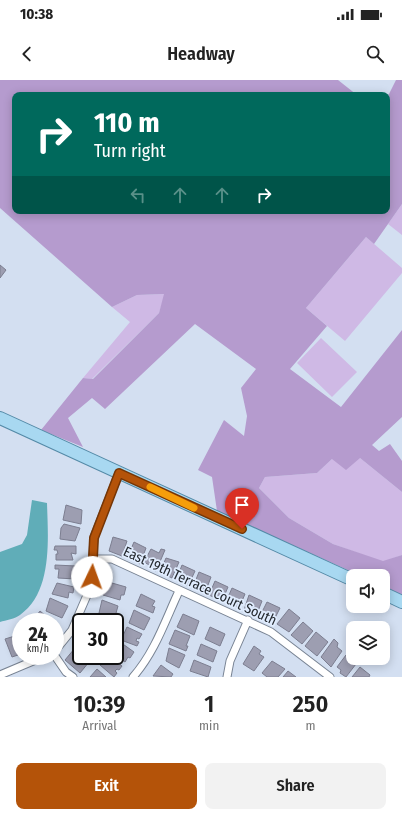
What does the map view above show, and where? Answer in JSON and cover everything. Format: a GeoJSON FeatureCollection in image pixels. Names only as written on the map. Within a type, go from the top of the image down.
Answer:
{"type":"FeatureCollection","features":[{"type":"Feature","properties":{"kind":"main road"},"geometry":{"type":"LineString","coordinates":[[0,418],[346,577]]}},
{"type":"Feature","properties":{"kind":"main road"},"geometry":{"type":"LineString","coordinates":[[390,596],[402,602]]}},
{"type":"Feature","properties":{"kind":"street"},"geometry":{"type":"LineString","coordinates":[[64,640],[72,630],[79,617],[92,586],[94,538],[119,473]]}},
{"type":"Feature","properties":{"kind":"street","name":"East 19th Terrace Court South"},"geometry":{"type":"LineString","coordinates":[[93,559],[112,559],[179,591],[248,620],[271,632],[330,677]]}},
{"type":"Feature","properties":{"kind":"street"},"geometry":{"type":"LineString","coordinates":[[133,677],[145,663],[154,647],[179,591]]}},
{"type":"Feature","properties":{"kind":"street"},"geometry":{"type":"LineString","coordinates":[[227,677],[230,661],[248,620]]}},
{"type":"Feature","properties":{"kind":"street"},"geometry":{"type":"LineString","coordinates":[[0,675],[24,665]]}},
{"type":"Feature","properties":{"kind":"street"},"geometry":{"type":"LineString","coordinates":[[61,665],[66,672],[73,677]]}},
{"type":"Feature","properties":{"kind":"shaded area"},"geometry":{"type":"Polygon","coordinates":[[[0,80],[338,80],[353,92],[12,92],[12,214],[390,214],[390,92],[396,80],[402,80],[402,204],[374,244],[366,237],[306,308],[327,326],[290,369],[341,407],[402,330],[402,417],[372,445],[379,451],[390,444],[402,461],[402,492],[360,458],[346,470],[332,459],[317,473],[265,477],[259,488],[289,518],[333,544],[383,561],[402,555],[402,595],[390,589],[390,569],[346,569],[217,511],[212,477],[198,470],[224,420],[244,436],[247,416],[241,388],[256,369],[195,324],[105,409],[92,398],[68,418],[83,447],[41,430],[83,378],[93,379],[159,313],[164,294],[137,295],[112,307],[0,208],[0,80]]]}},
{"type":"Feature","properties":{"kind":"shaded area"},"geometry":{"type":"Polygon","coordinates":[[[402,204],[402,235],[388,224],[402,204]]]}},
{"type":"Feature","properties":{"kind":"shaded area"},"geometry":{"type":"Polygon","coordinates":[[[366,237],[402,268],[402,273],[345,341],[306,308],[366,237]]]}},
{"type":"Feature","properties":{"kind":"shaded area"},"geometry":{"type":"Polygon","coordinates":[[[165,294],[159,313],[92,379],[83,378],[130,322],[112,307],[137,295],[165,294]]]}},
{"type":"Feature","properties":{"kind":"shaded area"},"geometry":{"type":"Polygon","coordinates":[[[321,338],[357,372],[332,397],[297,363],[321,338]]]}},
{"type":"Feature","properties":{"kind":"shaded area"},"geometry":{"type":"Polygon","coordinates":[[[360,458],[402,492],[402,555],[383,562],[333,544],[289,518],[259,488],[265,477],[317,473],[332,459],[360,458]]]}},
{"type":"Feature","properties":{"kind":"water"},"geometry":{"type":"Polygon","coordinates":[[[32,500],[47,503],[48,548],[43,579],[38,593],[31,605],[22,613],[12,613],[12,618],[0,622],[0,552],[22,544],[27,535],[32,500]]]}},
{"type":"Feature","properties":{"kind":"building"},"geometry":{"type":"Polygon","coordinates":[[[0,265],[6,270],[0,278],[0,265]]]}},
{"type":"Feature","properties":{"kind":"building"},"geometry":{"type":"Polygon","coordinates":[[[66,505],[82,510],[81,524],[63,520],[66,505]]]}},
{"type":"Feature","properties":{"kind":"building"},"geometry":{"type":"Polygon","coordinates":[[[64,524],[80,528],[75,541],[60,539],[61,528],[64,524]]]}},
{"type":"Feature","properties":{"kind":"building"},"geometry":{"type":"Polygon","coordinates":[[[113,537],[127,541],[122,556],[109,551],[113,537]]]}},
{"type":"Feature","properties":{"kind":"building"},"geometry":{"type":"Polygon","coordinates":[[[134,542],[146,548],[140,564],[128,556],[134,542]]]}},
{"type":"Feature","properties":{"kind":"building"},"geometry":{"type":"Polygon","coordinates":[[[55,546],[76,546],[76,554],[71,553],[73,560],[56,560],[56,554],[58,554],[57,550],[54,550],[55,546]]]}},
{"type":"Feature","properties":{"kind":"building"},"geometry":{"type":"Polygon","coordinates":[[[151,549],[159,553],[161,549],[165,550],[156,571],[144,562],[151,549]]]}},
{"type":"Feature","properties":{"kind":"building"},"geometry":{"type":"Polygon","coordinates":[[[166,558],[179,562],[172,578],[160,572],[166,558]]]}},
{"type":"Feature","properties":{"kind":"building"},"geometry":{"type":"Polygon","coordinates":[[[55,565],[76,566],[75,579],[58,578],[59,569],[55,569],[55,565]]]}},
{"type":"Feature","properties":{"kind":"building"},"geometry":{"type":"Polygon","coordinates":[[[182,565],[195,571],[188,586],[177,578],[182,565]]]}},
{"type":"Feature","properties":{"kind":"building"},"geometry":{"type":"Polygon","coordinates":[[[199,572],[211,577],[205,593],[193,587],[199,572]]]}},
{"type":"Feature","properties":{"kind":"building"},"geometry":{"type":"Polygon","coordinates":[[[105,581],[126,587],[124,595],[121,595],[120,600],[103,595],[105,581]]]}},
{"type":"Feature","properties":{"kind":"building"},"geometry":{"type":"Polygon","coordinates":[[[215,581],[228,587],[222,601],[209,595],[215,581]]]}},
{"type":"Feature","properties":{"kind":"building"},"geometry":{"type":"Polygon","coordinates":[[[57,583],[74,587],[73,593],[69,592],[68,598],[52,594],[57,583]]]}},
{"type":"Feature","properties":{"kind":"building"},"geometry":{"type":"Polygon","coordinates":[[[232,588],[245,594],[239,608],[226,602],[232,588]]]}},
{"type":"Feature","properties":{"kind":"building"},"geometry":{"type":"Polygon","coordinates":[[[141,594],[155,601],[152,606],[155,607],[153,613],[136,606],[141,594]]]}},
{"type":"Feature","properties":{"kind":"building"},"geometry":{"type":"Polygon","coordinates":[[[249,595],[262,601],[256,616],[244,610],[249,595]]]}},
{"type":"Feature","properties":{"kind":"building"},"geometry":{"type":"Polygon","coordinates":[[[50,598],[68,606],[64,614],[51,613],[46,611],[50,598]]]}},
{"type":"Feature","properties":{"kind":"building"},"geometry":{"type":"Polygon","coordinates":[[[102,600],[118,606],[116,613],[99,613],[102,600]]]}},
{"type":"Feature","properties":{"kind":"building"},"geometry":{"type":"Polygon","coordinates":[[[267,602],[280,608],[273,622],[260,616],[267,602]]]}},
{"type":"Feature","properties":{"kind":"building"},"geometry":{"type":"Polygon","coordinates":[[[289,609],[300,618],[289,632],[277,624],[289,609]]]}},
{"type":"Feature","properties":{"kind":"building"},"geometry":{"type":"Polygon","coordinates":[[[134,610],[150,618],[144,630],[129,623],[134,610]]]}},
{"type":"Feature","properties":{"kind":"building"},"geometry":{"type":"Polygon","coordinates":[[[183,614],[199,621],[194,635],[177,627],[183,614]]]}},
{"type":"Feature","properties":{"kind":"building"},"geometry":{"type":"Polygon","coordinates":[[[303,622],[313,631],[302,644],[291,635],[303,622]]]}},
{"type":"Feature","properties":{"kind":"building"},"geometry":{"type":"Polygon","coordinates":[[[127,627],[142,634],[139,639],[137,638],[136,641],[139,642],[137,646],[124,641],[124,634],[127,627]]]}},
{"type":"Feature","properties":{"kind":"building"},"geometry":{"type":"Polygon","coordinates":[[[210,627],[225,634],[220,646],[205,639],[210,627]]]}},
{"type":"Feature","properties":{"kind":"building"},"geometry":{"type":"Polygon","coordinates":[[[175,630],[190,636],[186,646],[188,646],[186,651],[169,644],[175,630]]]}},
{"type":"Feature","properties":{"kind":"building"},"geometry":{"type":"Polygon","coordinates":[[[316,632],[328,642],[317,656],[305,646],[316,632]]]}},
{"type":"Feature","properties":{"kind":"building"},"geometry":{"type":"Polygon","coordinates":[[[12,637],[12,657],[5,639],[12,637]]]}},
{"type":"Feature","properties":{"kind":"building"},"geometry":{"type":"Polygon","coordinates":[[[334,639],[338,643],[337,647],[342,651],[331,667],[321,657],[334,639]]]}},
{"type":"Feature","properties":{"kind":"building"},"geometry":{"type":"Polygon","coordinates":[[[201,644],[217,651],[213,662],[197,655],[201,644]]]}},
{"type":"Feature","properties":{"kind":"building"},"geometry":{"type":"Polygon","coordinates":[[[124,645],[134,652],[124,661],[124,645]]]}},
{"type":"Feature","properties":{"kind":"building"},"geometry":{"type":"Polygon","coordinates":[[[254,646],[261,651],[259,654],[264,657],[254,671],[243,664],[254,646]]]}},
{"type":"Feature","properties":{"kind":"building"},"geometry":{"type":"Polygon","coordinates":[[[169,648],[185,655],[179,668],[166,661],[169,648]]]}},
{"type":"Feature","properties":{"kind":"building"},"geometry":{"type":"Polygon","coordinates":[[[72,652],[72,665],[87,665],[80,673],[65,660],[72,652]]]}},
{"type":"Feature","properties":{"kind":"building"},"geometry":{"type":"Polygon","coordinates":[[[346,655],[346,665],[355,665],[346,677],[340,673],[341,670],[337,667],[346,655]]]}},
{"type":"Feature","properties":{"kind":"building"},"geometry":{"type":"Polygon","coordinates":[[[194,660],[211,667],[208,677],[190,671],[194,660]]]}},
{"type":"Feature","properties":{"kind":"building"},"geometry":{"type":"Polygon","coordinates":[[[272,661],[285,669],[278,677],[267,677],[262,673],[272,661]]]}},
{"type":"Feature","properties":{"kind":"building"},"geometry":{"type":"Polygon","coordinates":[[[100,665],[122,666],[119,670],[117,669],[115,671],[117,673],[114,677],[100,665]]]}},
{"type":"Feature","properties":{"kind":"building"},"geometry":{"type":"Polygon","coordinates":[[[161,665],[173,674],[171,677],[153,676],[161,665]]]}},
{"type":"Feature","properties":{"kind":"building"},"geometry":{"type":"Polygon","coordinates":[[[360,667],[370,675],[369,677],[352,677],[360,667]]]}},
{"type":"Feature","properties":{"kind":"building"},"geometry":{"type":"Polygon","coordinates":[[[97,669],[106,677],[90,677],[97,669]]]}},
{"type":"Feature","properties":{"kind":"building"},"geometry":{"type":"Polygon","coordinates":[[[288,671],[296,677],[283,677],[288,671]]]}},
{"type":"Feature","properties":{"kind":"slow traffic"},"geometry":{"type":"LineString","coordinates":[[150,487],[194,508]]}},
{"type":"Feature","properties":{"kind":"route"},"geometry":{"type":"LineString","coordinates":[[92,577],[94,538],[119,473],[242,529]]}}]}
